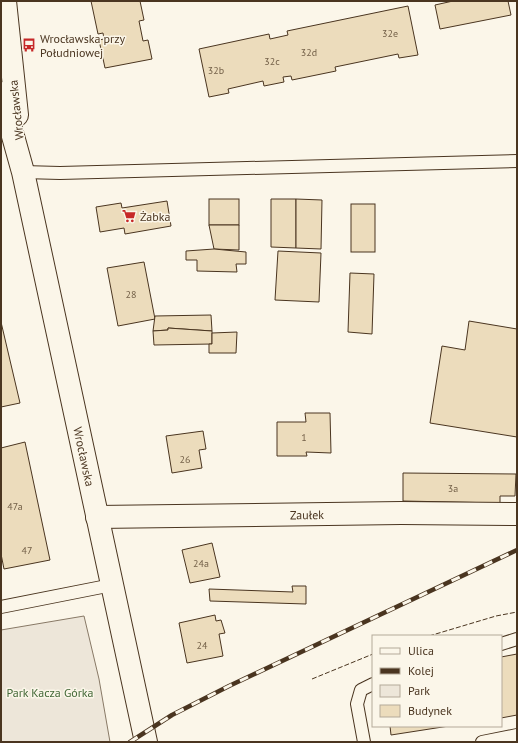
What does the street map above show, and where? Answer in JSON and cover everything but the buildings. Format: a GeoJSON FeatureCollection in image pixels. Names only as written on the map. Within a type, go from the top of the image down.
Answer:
{"type":"FeatureCollection","features":[{"type":"Feature","properties":{"kind":"street","name":"Wrocławska"},"geometry":{"type":"LineString","coordinates":[[4,6],[23,172]]}},
{"type":"Feature","properties":{"kind":"street","name":"Wrocławska"},"geometry":{"type":"LineString","coordinates":[[1,93],[23,172],[146,742]]}},
{"type":"Feature","properties":{"kind":"street","name":"Zaułek"},"geometry":{"type":"LineString","coordinates":[[97,517],[401,513],[517,514]]}},
{"type":"Feature","properties":{"kind":"lane"},"geometry":{"type":"LineString","coordinates":[[23,172],[60,173],[517,161]]}},
{"type":"Feature","properties":{"kind":"lane"},"geometry":{"type":"LineString","coordinates":[[1,607],[112,585]]}},
{"type":"Feature","properties":{"kind":"lane"},"geometry":{"type":"LineString","coordinates":[[502,644],[517,639]]}},
{"type":"Feature","properties":{"kind":"lane"},"geometry":{"type":"LineString","coordinates":[[364,742],[357,704],[361,690],[372,684]]}},
{"type":"Feature","properties":{"kind":"lane"},"geometry":{"type":"LineString","coordinates":[[482,742],[516,738]]}},
{"type":"Feature","properties":{"kind":"green space","name":"Park Kacza Górka"},"geometry":{"type":"Polygon","coordinates":[[[84,616],[99,679],[110,742],[1,742],[1,630],[84,616]]]}},
{"type":"Feature","properties":{"kind":"railway"},"geometry":{"type":"LineString","coordinates":[[130,742],[172,715],[229,686],[517,550]]}},
{"type":"Feature","properties":{"kind":"fence"},"geometry":{"type":"LineString","coordinates":[[432,635],[496,616],[517,612]]}},
{"type":"Feature","properties":{"kind":"fence"},"geometry":{"type":"LineString","coordinates":[[312,679],[372,654]]}},
{"type":"Feature","properties":{"kind":"place","name":"Wrocławska przy Południowej"},"geometry":{"type":"Point","coordinates":[29,45]}},
{"type":"Feature","properties":{"kind":"place","name":"Żabka"},"geometry":{"type":"Point","coordinates":[129,216]}}]}
